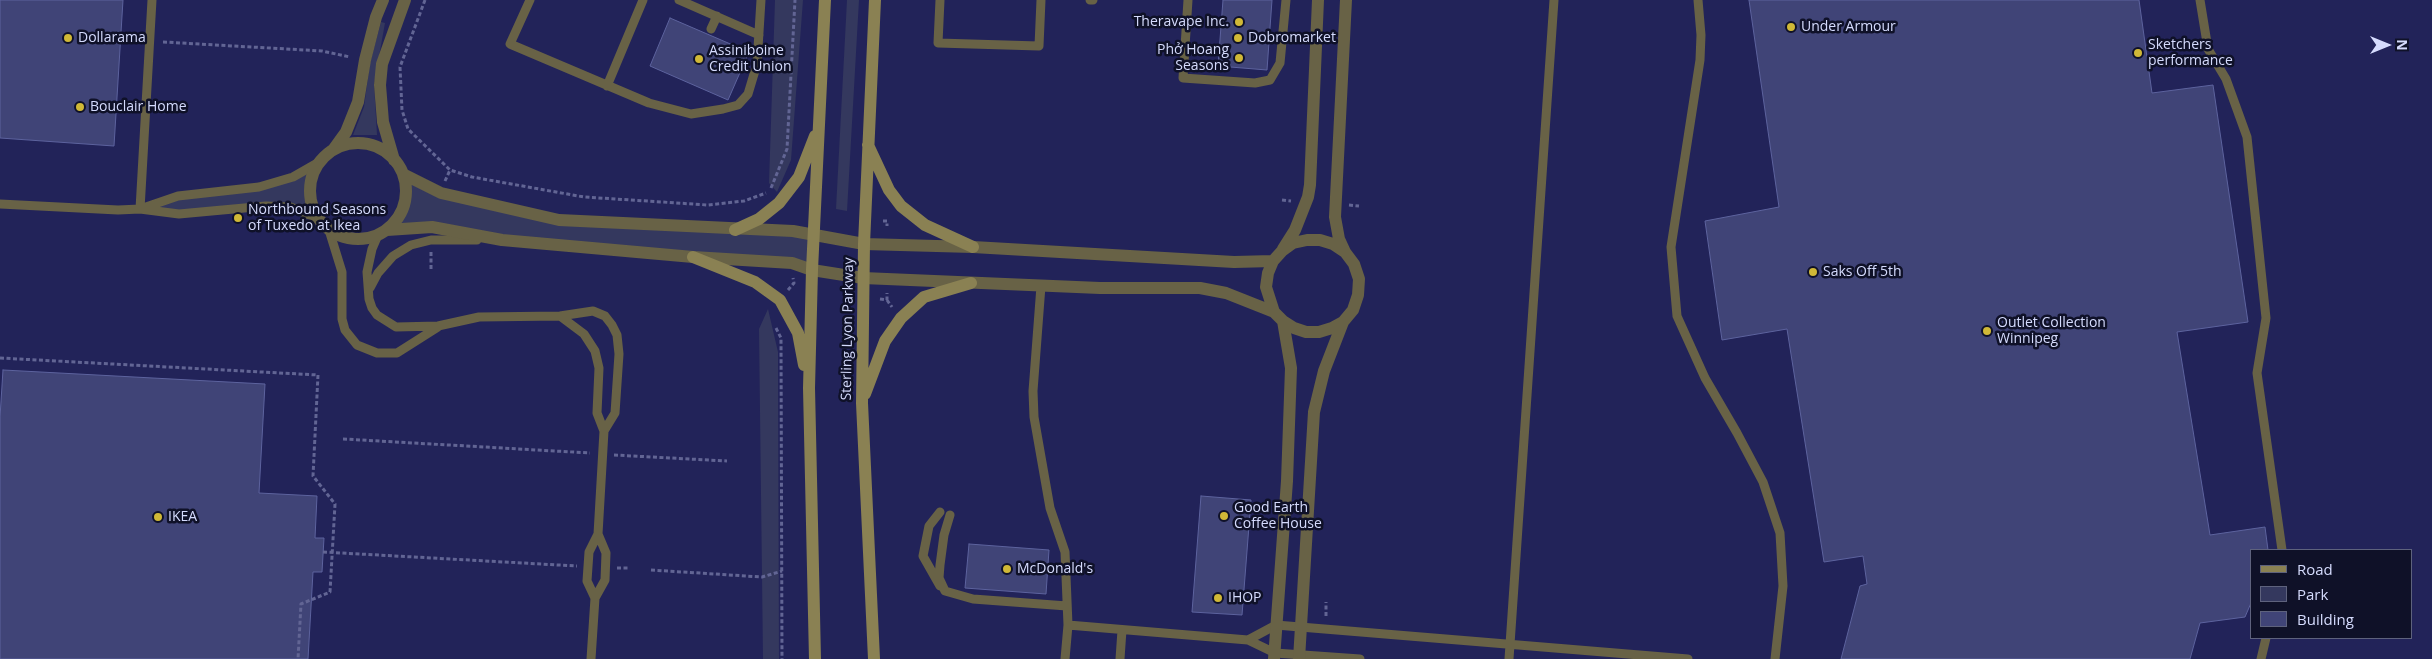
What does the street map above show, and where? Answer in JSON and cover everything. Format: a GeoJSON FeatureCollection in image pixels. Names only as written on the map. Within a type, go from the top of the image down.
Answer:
{"type":"FeatureCollection","features":[{"type":"Feature","properties":{"kind":"main road"},"geometry":{"type":"LineString","coordinates":[[815,659],[809,388],[813,236],[825,0]]}},
{"type":"Feature","properties":{"kind":"main road","name":"Sterling Lyon Parkway"},"geometry":{"type":"LineString","coordinates":[[874,659],[862,403],[867,142],[875,0]]}},
{"type":"Feature","properties":{"kind":"main road"},"geometry":{"type":"LineString","coordinates":[[735,230],[759,219],[779,203],[799,177],[819,127]]}},
{"type":"Feature","properties":{"kind":"main road"},"geometry":{"type":"LineString","coordinates":[[867,142],[889,190],[901,206],[925,225],[973,247]]}},
{"type":"Feature","properties":{"kind":"main road"},"geometry":{"type":"LineString","coordinates":[[693,257],[755,282],[780,300],[798,333],[809,388]]}},
{"type":"Feature","properties":{"kind":"main road"},"geometry":{"type":"LineString","coordinates":[[862,403],[885,340],[901,318],[924,297],[971,283]]}},
{"type":"Feature","properties":{"kind":"street"},"geometry":{"type":"LineString","coordinates":[[383,0],[376,17],[367,52],[358,102],[346,132],[334,150],[321,161],[312,175],[310,191],[312,206],[318,219],[329,230],[342,237],[357,240],[383,232],[432,227],[502,240],[693,257],[792,263],[812,270],[863,278],[1100,288],[1200,288],[1226,292],[1279,317],[1294,328],[1306,332],[1319,332],[1343,322]]}},
{"type":"Feature","properties":{"kind":"street"},"geometry":{"type":"LineString","coordinates":[[383,232],[396,220],[403,207],[406,190],[402,174],[394,160],[382,122],[380,85],[382,64],[405,0]]}},
{"type":"Feature","properties":{"kind":"street"},"geometry":{"type":"LineString","coordinates":[[1274,656],[1287,481],[1291,368],[1279,317],[1269,300],[1266,287],[1268,273],[1295,230],[1308,197],[1318,0]]}},
{"type":"Feature","properties":{"kind":"street"},"geometry":{"type":"LineString","coordinates":[[1299,657],[1314,412],[1324,371],[1343,322],[1353,310],[1358,295],[1359,279],[1354,264],[1345,252],[1339,238],[1335,217],[1346,0]]}},
{"type":"Feature","properties":{"kind":"street"},"geometry":{"type":"LineString","coordinates":[[334,150],[349,144],[366,144],[381,149],[394,160]]}},
{"type":"Feature","properties":{"kind":"street"},"geometry":{"type":"LineString","coordinates":[[402,174],[441,193],[559,220],[735,230],[793,231],[864,244],[973,247],[1234,262],[1274,261]]}},
{"type":"Feature","properties":{"kind":"street"},"geometry":{"type":"LineString","coordinates":[[1282,251],[1294,243],[1320,240],[1333,244],[1345,252]]}},
{"type":"Feature","properties":{"kind":"lane"},"geometry":{"type":"LineString","coordinates":[[140,209],[152,0]]}},
{"type":"Feature","properties":{"kind":"lane"},"geometry":{"type":"LineString","coordinates":[[530,0],[510,44],[649,103],[691,114],[738,105],[748,94],[757,64],[761,0]]}},
{"type":"Feature","properties":{"kind":"lane"},"geometry":{"type":"LineString","coordinates":[[607,86],[643,0]]}},
{"type":"Feature","properties":{"kind":"lane"},"geometry":{"type":"LineString","coordinates":[[679,0],[760,35]]}},
{"type":"Feature","properties":{"kind":"lane"},"geometry":{"type":"LineString","coordinates":[[940,0],[938,43],[1039,46],[1041,0]]}},
{"type":"Feature","properties":{"kind":"lane"},"geometry":{"type":"LineString","coordinates":[[1188,0],[1182,78],[1256,83],[1270,80],[1280,63],[1286,0]]}},
{"type":"Feature","properties":{"kind":"lane"},"geometry":{"type":"LineString","coordinates":[[1509,659],[1554,0]]}},
{"type":"Feature","properties":{"kind":"lane"},"geometry":{"type":"LineString","coordinates":[[1698,0],[1701,35],[1700,60],[1671,247],[1677,316],[1704,378],[1738,433],[1763,482],[1780,533],[1783,586],[1774,659]]}},
{"type":"Feature","properties":{"kind":"lane"},"geometry":{"type":"LineString","coordinates":[[2200,0],[2208,49],[2226,79],[2247,137],[2266,318],[2257,373],[2282,549]]}},
{"type":"Feature","properties":{"kind":"lane"},"geometry":{"type":"LineString","coordinates":[[711,29],[717,16]]}},
{"type":"Feature","properties":{"kind":"lane"},"geometry":{"type":"LineString","coordinates":[[140,209],[178,196],[259,187],[293,177],[321,161]]}},
{"type":"Feature","properties":{"kind":"lane"},"geometry":{"type":"LineString","coordinates":[[0,204],[140,209],[179,214],[266,206],[291,207],[318,219]]}},
{"type":"Feature","properties":{"kind":"lane"},"geometry":{"type":"LineString","coordinates":[[329,230],[342,272],[342,319],[345,330],[357,345],[377,354],[397,353],[438,326]]}},
{"type":"Feature","properties":{"kind":"lane"},"geometry":{"type":"LineString","coordinates":[[383,232],[372,249],[367,272],[372,308],[387,322],[396,327],[438,326],[480,317],[560,316],[576,312],[599,312],[609,319],[617,334],[619,354],[615,413],[604,431]]}},
{"type":"Feature","properties":{"kind":"lane"},"geometry":{"type":"LineString","coordinates":[[370,288],[378,273],[393,256],[411,244],[431,240],[502,240]]}},
{"type":"Feature","properties":{"kind":"lane"},"geometry":{"type":"LineString","coordinates":[[1041,286],[1033,391],[1034,417],[1048,500],[1065,552],[1068,625],[1065,659]]}},
{"type":"Feature","properties":{"kind":"lane"},"geometry":{"type":"LineString","coordinates":[[560,316],[584,334],[595,351],[598,368],[597,414],[604,431],[603,454],[598,534],[589,552],[586,581],[595,598]]}},
{"type":"Feature","properties":{"kind":"lane"},"geometry":{"type":"LineString","coordinates":[[940,512],[929,526],[923,556],[933,578],[945,591],[973,599],[1067,606]]}},
{"type":"Feature","properties":{"kind":"lane"},"geometry":{"type":"LineString","coordinates":[[945,591],[939,578],[939,572],[944,535],[950,515]]}},
{"type":"Feature","properties":{"kind":"lane"},"geometry":{"type":"LineString","coordinates":[[592,659],[595,598],[605,580],[606,553],[598,534]]}},
{"type":"Feature","properties":{"kind":"lane"},"geometry":{"type":"LineString","coordinates":[[1068,625],[1248,640],[1274,656],[1360,659]]}},
{"type":"Feature","properties":{"kind":"lane"},"geometry":{"type":"LineString","coordinates":[[1248,640],[1276,625],[1688,659]]}},
{"type":"Feature","properties":{"kind":"lane"},"geometry":{"type":"LineString","coordinates":[[1120,659],[1122,630]]}},
{"type":"Feature","properties":{"kind":"lane"},"geometry":{"type":"LineString","coordinates":[[2261,659],[2266,639]]}},
{"type":"Feature","properties":{"kind":"path"},"geometry":{"type":"LineString","coordinates":[[425,0],[400,67],[402,110],[408,129],[450,170],[472,177],[584,197],[708,205],[744,201],[769,192],[787,149],[795,0]]}},
{"type":"Feature","properties":{"kind":"path"},"geometry":{"type":"LineString","coordinates":[[129,41],[322,50],[353,58]]}},
{"type":"Feature","properties":{"kind":"path"},"geometry":{"type":"LineString","coordinates":[[883,221],[887,221],[887,226]]}},
{"type":"Feature","properties":{"kind":"path"},"geometry":{"type":"LineString","coordinates":[[780,300],[794,283],[792,263]]}},
{"type":"Feature","properties":{"kind":"path"},"geometry":{"type":"LineString","coordinates":[[880,299],[887,300],[887,292]]}},
{"type":"Feature","properties":{"kind":"path"},"geometry":{"type":"LineString","coordinates":[[774,324],[781,338],[782,659]]}},
{"type":"Feature","properties":{"kind":"path"},"geometry":{"type":"LineString","coordinates":[[0,358],[318,375],[313,476],[335,504],[330,592],[301,604],[294,604]]}},
{"type":"Feature","properties":{"kind":"path"},"geometry":{"type":"LineString","coordinates":[[343,439],[727,461]]}},
{"type":"Feature","properties":{"kind":"path"},"geometry":{"type":"LineString","coordinates":[[323,552],[580,566]]}},
{"type":"Feature","properties":{"kind":"path"},"geometry":{"type":"LineString","coordinates":[[651,570],[762,576],[782,571]]}},
{"type":"Feature","properties":{"kind":"path"},"geometry":{"type":"LineString","coordinates":[[298,659],[301,604]]}},
{"type":"Feature","properties":{"kind":"green space"},"geometry":{"type":"Polygon","coordinates":[[[775,0],[803,0],[791,160],[777,192],[769,183],[775,0]]]}},
{"type":"Feature","properties":{"kind":"green space"},"geometry":{"type":"Polygon","coordinates":[[[847,0],[859,0],[847,211],[836,209],[847,0]]]}},
{"type":"Feature","properties":{"kind":"green space"},"geometry":{"type":"Polygon","coordinates":[[[381,22],[385,23],[374,84],[377,135],[353,135],[364,107],[370,63],[381,22]]]}},
{"type":"Feature","properties":{"kind":"green space"},"geometry":{"type":"Polygon","coordinates":[[[321,161],[313,175],[310,191],[312,206],[318,219],[291,207],[179,214],[140,209],[178,196],[259,187],[321,161]]]}},
{"type":"Feature","properties":{"kind":"green space"},"geometry":{"type":"Polygon","coordinates":[[[405,182],[441,193],[559,220],[813,236],[812,270],[432,227],[387,230],[396,220],[403,207],[405,182]]]}},
{"type":"Feature","properties":{"kind":"green space"},"geometry":{"type":"Polygon","coordinates":[[[768,309],[778,352],[779,659],[763,659],[759,329],[768,309]]]}},
{"type":"Feature","properties":{"kind":"building"},"geometry":{"type":"Polygon","coordinates":[[[0,0],[123,0],[114,146],[0,138],[0,0]]]}},
{"type":"Feature","properties":{"kind":"building"},"geometry":{"type":"Polygon","coordinates":[[[1223,0],[1272,0],[1267,70],[1218,66],[1223,0]]]}},
{"type":"Feature","properties":{"kind":"building","name":"Outlet Collection Winnipeg"},"geometry":{"type":"Polygon","coordinates":[[[1749,0],[2139,0],[2152,93],[2213,85],[2248,322],[2177,332],[2210,535],[2265,527],[2268,549],[2250,549],[2250,605],[2245,617],[2200,623],[2190,659],[1841,659],[1860,586],[1867,584],[1863,556],[1824,562],[1787,329],[1722,340],[1705,221],[1779,207],[1749,0]]]}},
{"type":"Feature","properties":{"kind":"building","name":"Assiniboine Credit Union"},"geometry":{"type":"Polygon","coordinates":[[[670,18],[749,52],[728,100],[650,66],[670,18]]]}},
{"type":"Feature","properties":{"kind":"building","name":"IKEA"},"geometry":{"type":"Polygon","coordinates":[[[3,370],[265,384],[259,493],[317,496],[315,538],[324,538],[322,572],[313,572],[308,659],[0,659],[0,417],[3,370]]]}},
{"type":"Feature","properties":{"kind":"building"},"geometry":{"type":"Polygon","coordinates":[[[1201,496],[1251,500],[1242,615],[1192,612],[1201,496]]]}},
{"type":"Feature","properties":{"kind":"building","name":"McDonald's"},"geometry":{"type":"Polygon","coordinates":[[[969,544],[1049,550],[1046,594],[965,588],[969,544]]]}},
{"type":"Feature","properties":{"kind":"place","name":"Theravape Inc."},"geometry":{"type":"Point","coordinates":[1239,22]}},
{"type":"Feature","properties":{"kind":"place","name":"Under Armour"},"geometry":{"type":"Point","coordinates":[1791,27]}},
{"type":"Feature","properties":{"kind":"place","name":"Dollarama"},"geometry":{"type":"Point","coordinates":[68,38]}},
{"type":"Feature","properties":{"kind":"place","name":"Dobromarket"},"geometry":{"type":"Point","coordinates":[1238,38]}},
{"type":"Feature","properties":{"kind":"place","name":"Sketchers performance"},"geometry":{"type":"Point","coordinates":[2138,53]}},
{"type":"Feature","properties":{"kind":"place","name":"Phở Hoang Seasons"},"geometry":{"type":"Point","coordinates":[1239,58]}},
{"type":"Feature","properties":{"kind":"place","name":"Assiniboine Credit Union"},"geometry":{"type":"Point","coordinates":[699,59]}},
{"type":"Feature","properties":{"kind":"place","name":"Bouclair Home"},"geometry":{"type":"Point","coordinates":[80,107]}},
{"type":"Feature","properties":{"kind":"place","name":"Northbound Seasons of Tuxedo at Ikea"},"geometry":{"type":"Point","coordinates":[238,218]}},
{"type":"Feature","properties":{"kind":"place","name":"Saks Off 5th"},"geometry":{"type":"Point","coordinates":[1813,272]}},
{"type":"Feature","properties":{"kind":"place","name":"Outlet Collection Winnipeg"},"geometry":{"type":"Point","coordinates":[1987,331]}},
{"type":"Feature","properties":{"kind":"place","name":"Good Earth Coffee House"},"geometry":{"type":"Point","coordinates":[1224,516]}},
{"type":"Feature","properties":{"kind":"place","name":"IKEA"},"geometry":{"type":"Point","coordinates":[158,517]}},
{"type":"Feature","properties":{"kind":"place","name":"McDonald's"},"geometry":{"type":"Point","coordinates":[1007,569]}},
{"type":"Feature","properties":{"kind":"place","name":"IHOP"},"geometry":{"type":"Point","coordinates":[1218,598]}}]}
